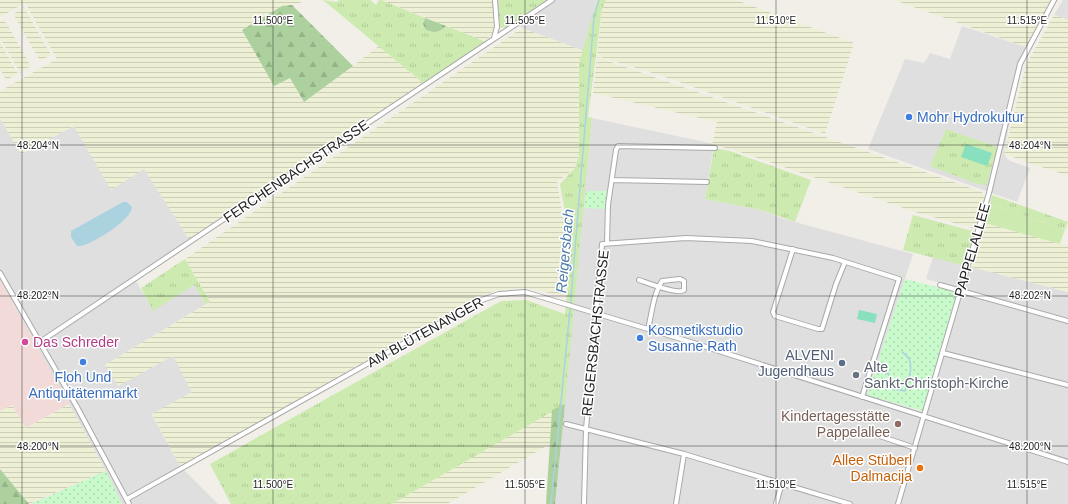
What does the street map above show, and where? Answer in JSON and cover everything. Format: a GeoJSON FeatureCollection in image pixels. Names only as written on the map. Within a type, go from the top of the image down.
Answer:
{"type":"FeatureCollection","features":[{"type":"Feature","properties":{"kind":"street"},"geometry":{"type":"LineString","coordinates":[[494,39],[497,27],[496,0]]}},
{"type":"Feature","properties":{"kind":"street","name":"FERCHENBACHSTRASSE"},"geometry":{"type":"LineString","coordinates":[[40,342],[552,0]]}},
{"type":"Feature","properties":{"kind":"street","name":"PAPPELALLEE"},"geometry":{"type":"LineString","coordinates":[[898,504],[989,193],[1020,64],[1054,0]]}},
{"type":"Feature","properties":{"kind":"street"},"geometry":{"type":"LineString","coordinates":[[497,27],[505,31]]}},
{"type":"Feature","properties":{"kind":"street","name":"REIGERSBACHSTRASSE"},"geometry":{"type":"LineString","coordinates":[[584,504],[586,429],[595,313],[602,244],[607,243],[608,205],[616,150],[618,146],[623,145],[715,148]]}},
{"type":"Feature","properties":{"kind":"street"},"geometry":{"type":"LineString","coordinates":[[612,180],[707,182]]}},
{"type":"Feature","properties":{"kind":"street"},"geometry":{"type":"LineString","coordinates":[[607,243],[661,239],[752,241],[793,249],[845,262],[899,279],[862,397]]}},
{"type":"Feature","properties":{"kind":"street"},"geometry":{"type":"LineString","coordinates":[[793,249],[773,312],[775,316],[818,329],[822,329],[825,326],[830,303],[845,262]]}},
{"type":"Feature","properties":{"kind":"street"},"geometry":{"type":"LineString","coordinates":[[0,273],[107,461],[129,504]]}},
{"type":"Feature","properties":{"kind":"street"},"geometry":{"type":"LineString","coordinates":[[639,280],[658,286],[678,292],[684,290],[685,286],[684,281],[680,279],[665,279],[658,286],[648,329]]}},
{"type":"Feature","properties":{"kind":"street"},"geometry":{"type":"LineString","coordinates":[[940,286],[1068,320]]}},
{"type":"Feature","properties":{"kind":"street","name":"AM BLÜTENANGER"},"geometry":{"type":"LineString","coordinates":[[127,499],[479,301],[499,294],[525,292],[648,329],[1068,462]]}},
{"type":"Feature","properties":{"kind":"street"},"geometry":{"type":"LineString","coordinates":[[943,353],[1068,385]]}},
{"type":"Feature","properties":{"kind":"street"},"geometry":{"type":"LineString","coordinates":[[566,424],[684,454],[850,504]]}},
{"type":"Feature","properties":{"kind":"street"},"geometry":{"type":"LineString","coordinates":[[874,434],[914,448]]}},
{"type":"Feature","properties":{"kind":"street"},"geometry":{"type":"LineString","coordinates":[[676,504],[684,454]]}},
{"type":"Feature","properties":{"kind":"street"},"geometry":{"type":"LineString","coordinates":[[776,504],[782,483]]}},
{"type":"Feature","properties":{"kind":"shaded area"},"geometry":{"type":"Polygon","coordinates":[[[551,0],[597,0],[584,51],[522,28],[516,24],[551,0]]]}},
{"type":"Feature","properties":{"kind":"shaded area"},"geometry":{"type":"Polygon","coordinates":[[[1063,0],[1068,0],[1068,20],[1054,15],[1063,0]]]}},
{"type":"Feature","properties":{"kind":"shaded area"},"geometry":{"type":"Polygon","coordinates":[[[962,26],[1029,48],[1020,64],[1004,154],[1008,160],[1030,168],[1017,202],[868,149],[905,59],[924,63],[930,53],[950,59],[962,26]]]}},
{"type":"Feature","properties":{"kind":"shaded area"},"geometry":{"type":"Polygon","coordinates":[[[0,118],[21,154],[74,126],[111,189],[144,168],[192,244],[136,281],[153,310],[194,285],[206,304],[105,365],[173,355],[192,392],[152,415],[180,466],[218,504],[31,504],[106,471],[0,280],[0,118]]]}},
{"type":"Feature","properties":{"kind":"shaded area"},"geometry":{"type":"Polygon","coordinates":[[[592,118],[714,144],[705,199],[761,210],[784,219],[913,254],[867,395],[923,412],[960,288],[926,279],[933,257],[1068,292],[1068,504],[555,504],[592,118]]]}},
{"type":"Feature","properties":{"kind":"shaded area"},"geometry":{"type":"Polygon","coordinates":[[[0,280],[69,404],[26,428],[12,405],[0,411],[0,280]]]}},
{"type":"Feature","properties":{"kind":"green space"},"geometry":{"type":"Polygon","coordinates":[[[0,0],[299,0],[301,3],[282,6],[290,78],[304,102],[379,46],[423,83],[189,239],[144,169],[111,190],[74,126],[21,154],[0,118],[0,91],[57,59],[25,3],[0,17],[0,0]]]}},
{"type":"Feature","properties":{"kind":"green space"},"geometry":{"type":"Polygon","coordinates":[[[323,0],[336,2],[340,0],[370,0],[376,5],[379,0],[381,0],[425,18],[423,24],[426,30],[437,32],[446,26],[486,42],[423,83],[323,0]]]}},
{"type":"Feature","properties":{"kind":"green space"},"geometry":{"type":"Polygon","coordinates":[[[381,0],[494,0],[495,24],[493,32],[486,42],[381,0]]]}},
{"type":"Feature","properties":{"kind":"green space"},"geometry":{"type":"Polygon","coordinates":[[[497,0],[550,0],[510,26],[501,28],[498,24],[497,0]]]}},
{"type":"Feature","properties":{"kind":"green space"},"geometry":{"type":"Polygon","coordinates":[[[597,0],[606,0],[602,9],[588,117],[592,118],[565,404],[392,504],[231,504],[210,464],[501,301],[526,300],[565,314],[571,247],[560,184],[575,168],[579,156],[579,63],[597,0]]]}},
{"type":"Feature","properties":{"kind":"green space"},"geometry":{"type":"Polygon","coordinates":[[[606,0],[736,0],[854,43],[825,134],[662,76],[597,56],[602,9],[606,0]]]}},
{"type":"Feature","properties":{"kind":"green space"},"geometry":{"type":"Polygon","coordinates":[[[894,0],[1052,0],[1026,47],[894,0]]]}},
{"type":"Feature","properties":{"kind":"green space"},"geometry":{"type":"Polygon","coordinates":[[[292,5],[353,66],[304,102],[290,78],[274,86],[242,30],[282,6],[292,5]]]}},
{"type":"Feature","properties":{"kind":"green space"},"geometry":{"type":"Polygon","coordinates":[[[24,7],[51,55],[40,61],[13,14],[24,7]]]}},
{"type":"Feature","properties":{"kind":"green space"},"geometry":{"type":"Polygon","coordinates":[[[1054,15],[1068,20],[1068,176],[1004,154],[1026,65],[1054,15]]]}},
{"type":"Feature","properties":{"kind":"green space"},"geometry":{"type":"Polygon","coordinates":[[[425,18],[446,26],[437,32],[426,30],[423,24],[425,18]]]}},
{"type":"Feature","properties":{"kind":"green space"},"geometry":{"type":"Polygon","coordinates":[[[4,19],[31,66],[20,73],[0,38],[0,21],[4,19]]]}},
{"type":"Feature","properties":{"kind":"green space"},"geometry":{"type":"Polygon","coordinates":[[[522,28],[584,51],[579,63],[579,156],[575,168],[557,182],[568,248],[564,296],[526,288],[498,290],[479,297],[180,466],[152,414],[192,392],[173,356],[118,386],[105,365],[210,302],[185,259],[522,28]]]}},
{"type":"Feature","properties":{"kind":"green space"},"geometry":{"type":"Polygon","coordinates":[[[0,42],[18,74],[6,80],[0,69],[0,42]]]}},
{"type":"Feature","properties":{"kind":"green space"},"geometry":{"type":"Polygon","coordinates":[[[597,57],[982,192],[985,197],[976,229],[915,212],[731,149],[712,145],[717,122],[593,93],[597,57]]]}},
{"type":"Feature","properties":{"kind":"green space"},"geometry":{"type":"Polygon","coordinates":[[[946,129],[997,147],[987,185],[977,184],[930,166],[946,129]]]}},
{"type":"Feature","properties":{"kind":"green space"},"geometry":{"type":"Polygon","coordinates":[[[966,144],[992,153],[987,166],[961,157],[966,144]]]}},
{"type":"Feature","properties":{"kind":"green space"},"geometry":{"type":"Polygon","coordinates":[[[714,148],[730,151],[811,180],[795,222],[761,210],[705,199],[714,148]]]}},
{"type":"Feature","properties":{"kind":"green space"},"geometry":{"type":"Polygon","coordinates":[[[588,191],[608,191],[606,209],[584,208],[586,193],[588,191]]]}},
{"type":"Feature","properties":{"kind":"green space"},"geometry":{"type":"Polygon","coordinates":[[[992,195],[1068,222],[1065,229],[990,204],[992,195]]]}},
{"type":"Feature","properties":{"kind":"green space"},"geometry":{"type":"Polygon","coordinates":[[[990,204],[1065,229],[1060,244],[985,223],[990,204]]]}},
{"type":"Feature","properties":{"kind":"green space"},"geometry":{"type":"Polygon","coordinates":[[[913,215],[976,232],[966,266],[903,250],[913,215]]]}},
{"type":"Feature","properties":{"kind":"green space"},"geometry":{"type":"Polygon","coordinates":[[[985,223],[1068,246],[1068,292],[971,267],[985,223]]]}},
{"type":"Feature","properties":{"kind":"green space"},"geometry":{"type":"Polygon","coordinates":[[[185,259],[210,302],[206,304],[194,285],[153,311],[141,288],[185,259]]]}},
{"type":"Feature","properties":{"kind":"green space"},"geometry":{"type":"Polygon","coordinates":[[[905,279],[957,292],[923,411],[867,395],[905,279]]]}},
{"type":"Feature","properties":{"kind":"green space"},"geometry":{"type":"Polygon","coordinates":[[[859,310],[877,314],[875,323],[857,319],[859,310]]]}},
{"type":"Feature","properties":{"kind":"green space"},"geometry":{"type":"Polygon","coordinates":[[[69,404],[106,471],[29,504],[0,469],[0,411],[12,405],[26,428],[69,404]]]}},
{"type":"Feature","properties":{"kind":"green space"},"geometry":{"type":"Polygon","coordinates":[[[565,404],[555,504],[546,504],[552,410],[565,404]]]}},
{"type":"Feature","properties":{"kind":"green space"},"geometry":{"type":"Polygon","coordinates":[[[552,410],[550,444],[447,504],[392,504],[552,410]]]}},
{"type":"Feature","properties":{"kind":"green space"},"geometry":{"type":"Polygon","coordinates":[[[0,469],[29,504],[0,504],[0,469]]]}},
{"type":"Feature","properties":{"kind":"green space"},"geometry":{"type":"Polygon","coordinates":[[[106,471],[122,504],[31,504],[106,471]]]}},
{"type":"Feature","properties":{"kind":"water"},"geometry":{"type":"Polygon","coordinates":[[[123,202],[127,202],[132,207],[130,212],[118,225],[100,238],[77,246],[71,237],[71,231],[123,202]]]}},
{"type":"Feature","properties":{"kind":"waterway","name":"Reigersbach"},"geometry":{"type":"LineString","coordinates":[[551,504],[570,310],[594,17],[599,0]]}},
{"type":"Feature","properties":{"kind":"waterway"},"geometry":{"type":"LineString","coordinates":[[885,369],[891,378],[893,389],[905,391],[910,375],[911,365],[907,356],[902,352]]}},
{"type":"Feature","properties":{"kind":"place","name":"Mohr Hydrokultur"},"geometry":{"type":"Point","coordinates":[909,117]}},
{"type":"Feature","properties":{"kind":"place","name":"Kosmetikstudio Susanne Rath"},"geometry":{"type":"Point","coordinates":[640,338]}},
{"type":"Feature","properties":{"kind":"place","name":"Das Schreder"},"geometry":{"type":"Point","coordinates":[25,342]}},
{"type":"Feature","properties":{"kind":"place","name":"Floh Und Antiquitätenmarkt"},"geometry":{"type":"Point","coordinates":[83,362]}},
{"type":"Feature","properties":{"kind":"place","name":"ALVENI Jugendhaus"},"geometry":{"type":"Point","coordinates":[842,363]}},
{"type":"Feature","properties":{"kind":"place","name":"Alte Sankt-Christoph-Kirche"},"geometry":{"type":"Point","coordinates":[856,375]}},
{"type":"Feature","properties":{"kind":"place","name":"Kindertagesstätte Pappelallee"},"geometry":{"type":"Point","coordinates":[898,424]}},
{"type":"Feature","properties":{"kind":"place","name":"Allee Stüberl Dalmacija"},"geometry":{"type":"Point","coordinates":[920,468]}}]}
